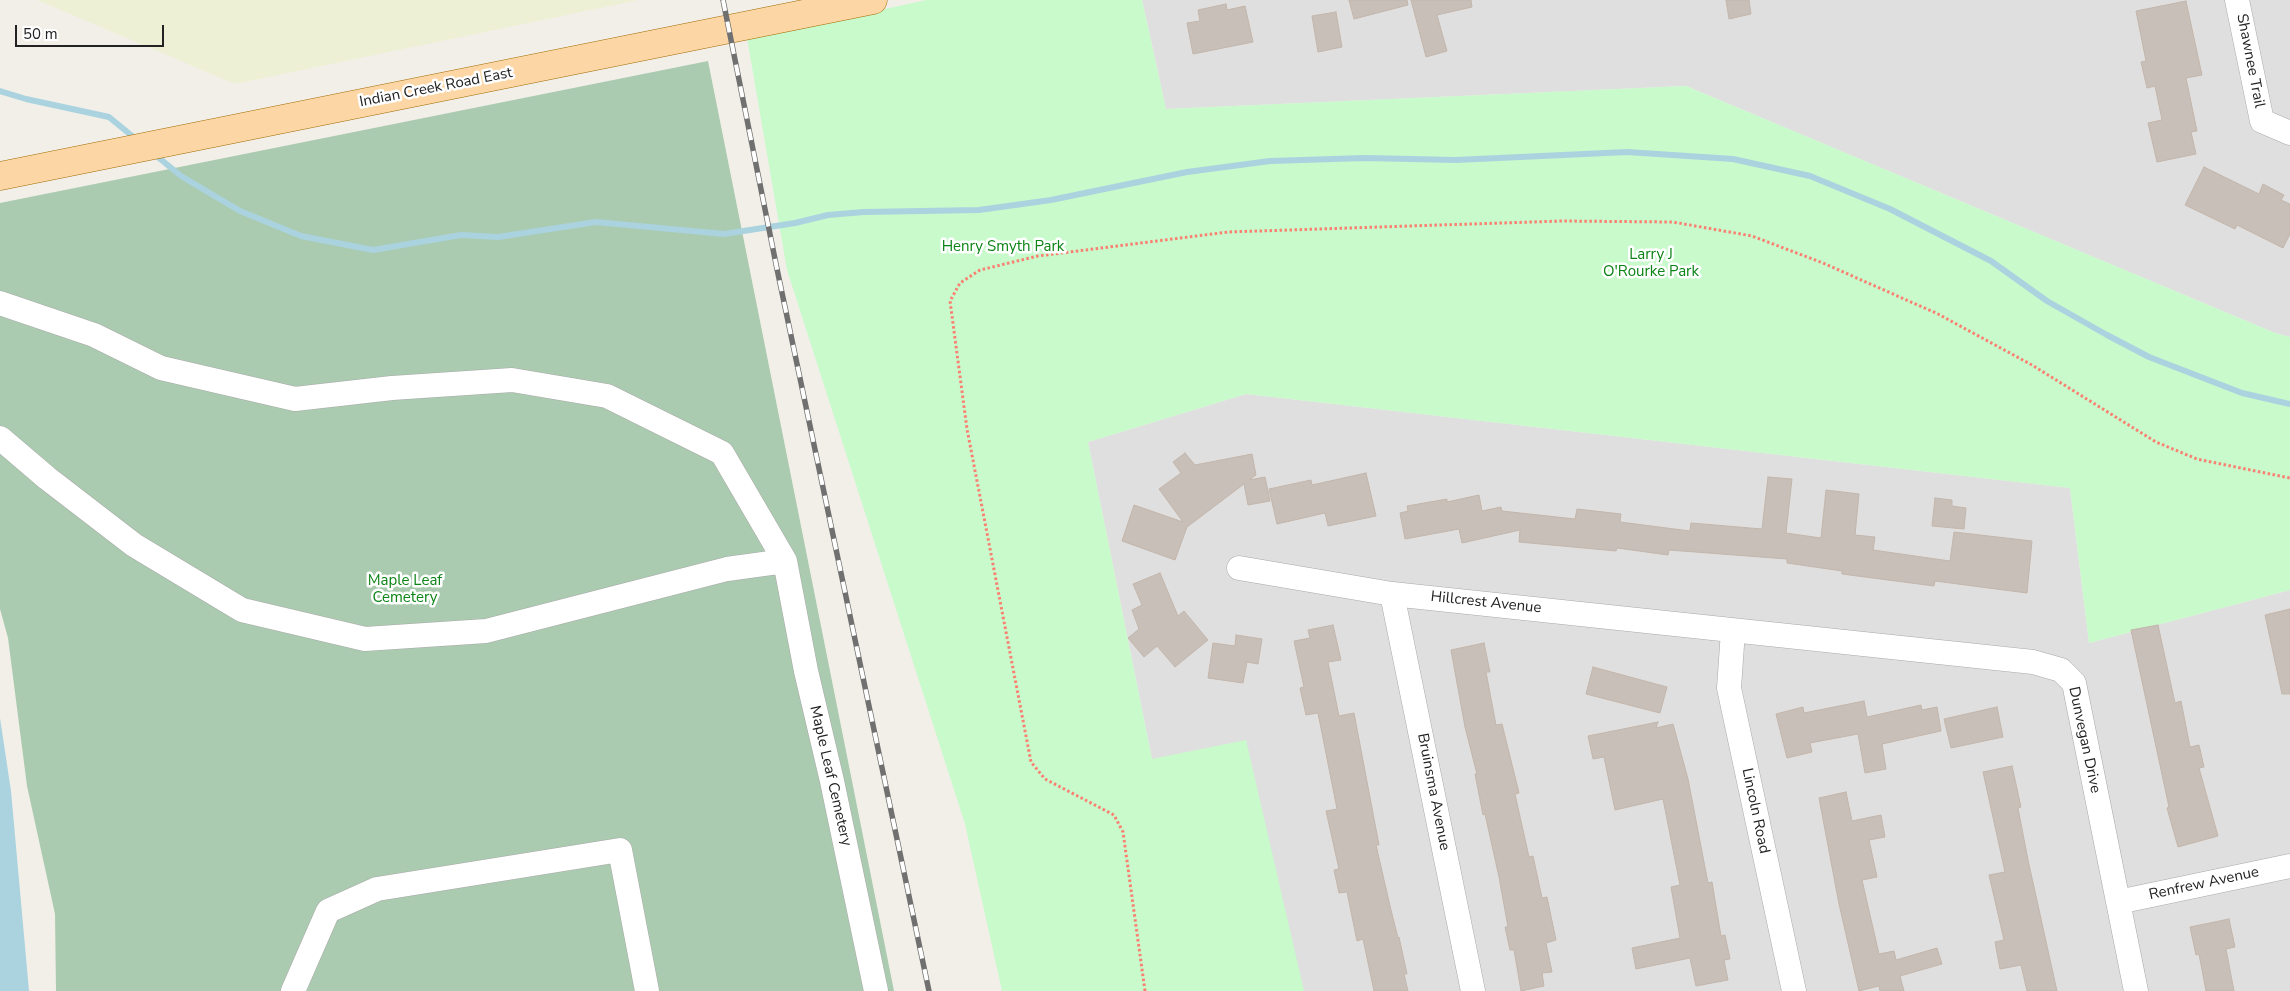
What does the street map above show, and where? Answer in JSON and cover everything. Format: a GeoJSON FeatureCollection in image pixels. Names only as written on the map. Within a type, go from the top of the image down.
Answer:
{"type":"FeatureCollection","features":[{"type":"Feature","properties":{"kind":"main road","name":"Indian Creek Road East"},"geometry":{"type":"LineString","coordinates":[[0,176],[873,0]]}},
{"type":"Feature","properties":{"kind":"street","name":"Shawnee Trail"},"geometry":{"type":"LineString","coordinates":[[2237,0],[2262,121],[2290,133]]}},
{"type":"Feature","properties":{"kind":"street","name":"Maple Leaf Cemetery"},"geometry":{"type":"LineString","coordinates":[[0,303],[94,335],[161,368],[295,398],[392,388],[512,380],[607,396],[722,453],[784,560],[806,671],[832,781],[876,991]]}},
{"type":"Feature","properties":{"kind":"street"},"geometry":{"type":"LineString","coordinates":[[0,438],[47,478],[134,545],[242,610],[365,639],[486,631],[727,569],[784,560]]}},
{"type":"Feature","properties":{"kind":"street","name":"Hillcrest Avenue"},"geometry":{"type":"LineString","coordinates":[[1239,568],[1392,594],[1733,631]]}},
{"type":"Feature","properties":{"kind":"street","name":"Bruinsma Avenue"},"geometry":{"type":"LineString","coordinates":[[1392,594],[1473,991]]}},
{"type":"Feature","properties":{"kind":"street","name":"Dunvegan Drive"},"geometry":{"type":"LineString","coordinates":[[1733,631],[2033,662],[2061,670],[2074,682],[2136,991]]}},
{"type":"Feature","properties":{"kind":"street","name":"Lincoln Road"},"geometry":{"type":"LineString","coordinates":[[1733,631],[1729,688],[1794,991]]}},
{"type":"Feature","properties":{"kind":"street"},"geometry":{"type":"LineString","coordinates":[[292,991],[328,911],[377,889],[620,850],[647,991]]}},
{"type":"Feature","properties":{"kind":"street","name":"Renfrew Avenue"},"geometry":{"type":"LineString","coordinates":[[2118,902],[2290,866]]}},
{"type":"Feature","properties":{"kind":"path"},"geometry":{"type":"LineString","coordinates":[[1145,991],[1123,832],[1114,815],[1045,778],[1031,762],[967,429],[950,301],[960,283],[980,270],[1038,256],[1228,232],[1562,221],[1673,222],[1752,236],[1823,263],[1938,314],[2032,365],[2156,442],[2197,458],[2290,478]]}},
{"type":"Feature","properties":{"kind":"shaded area"},"geometry":{"type":"Polygon","coordinates":[[[1142,0],[2290,0],[2290,337],[2275,333],[1686,86],[1166,109],[1142,0]]]}},
{"type":"Feature","properties":{"kind":"shaded area"},"geometry":{"type":"Polygon","coordinates":[[[1246,394],[2070,488],[2089,643],[2290,590],[2290,991],[1302,991],[1152,759],[1088,442],[1246,394]]]}},
{"type":"Feature","properties":{"kind":"green space"},"geometry":{"type":"Polygon","coordinates":[[[37,0],[639,0],[235,84],[37,0]]]}},
{"type":"Feature","properties":{"kind":"green space"},"geometry":{"type":"Polygon","coordinates":[[[927,0],[1142,0],[1166,109],[1686,86],[2275,333],[2290,337],[2290,590],[2089,643],[2070,488],[1246,394],[1088,442],[1152,759],[1246,740],[1304,991],[1002,991],[965,824],[787,270],[747,38],[927,0]]]}},
{"type":"Feature","properties":{"kind":"green space","name":"Maple Leaf Cemetery"},"geometry":{"type":"Polygon","coordinates":[[[708,61],[894,991],[56,991],[55,914],[27,786],[8,638],[0,609],[0,203],[708,61]]]}},
{"type":"Feature","properties":{"kind":"water"},"geometry":{"type":"Polygon","coordinates":[[[0,718],[11,791],[29,991],[0,991],[0,718]]]}},
{"type":"Feature","properties":{"kind":"building"},"geometry":{"type":"Polygon","coordinates":[[[1349,0],[1407,0],[1408,5],[1354,19],[1349,0]]]}},
{"type":"Feature","properties":{"kind":"building"},"geometry":{"type":"Polygon","coordinates":[[[1411,0],[1471,0],[1472,7],[1437,15],[1447,51],[1426,57],[1411,0]]]}},
{"type":"Feature","properties":{"kind":"building"},"geometry":{"type":"Polygon","coordinates":[[[1726,0],[1749,0],[1751,14],[1729,19],[1726,0]]]}},
{"type":"Feature","properties":{"kind":"building"},"geometry":{"type":"Polygon","coordinates":[[[2186,1],[2202,75],[2186,78],[2197,131],[2191,132],[2196,154],[2157,162],[2148,123],[2162,120],[2155,86],[2147,88],[2141,62],[2146,61],[2136,11],[2186,1]]]}},
{"type":"Feature","properties":{"kind":"building"},"geometry":{"type":"Polygon","coordinates":[[[1226,4],[1227,10],[1245,6],[1253,42],[1193,54],[1187,23],[1200,21],[1198,10],[1226,4]]]}},
{"type":"Feature","properties":{"kind":"building"},"geometry":{"type":"Polygon","coordinates":[[[1336,12],[1342,47],[1318,52],[1312,16],[1336,12]]]}},
{"type":"Feature","properties":{"kind":"building"},"geometry":{"type":"Polygon","coordinates":[[[2204,167],[2259,194],[2263,184],[2284,195],[2281,200],[2290,204],[2290,234],[2283,248],[2237,225],[2235,229],[2185,205],[2204,167]]]}},
{"type":"Feature","properties":{"kind":"building"},"geometry":{"type":"Polygon","coordinates":[[[1185,453],[1195,465],[1252,454],[1256,475],[1249,480],[1265,477],[1270,501],[1248,505],[1244,484],[1187,527],[1175,560],[1122,541],[1134,505],[1183,522],[1159,489],[1181,473],[1173,462],[1185,453]]]}},
{"type":"Feature","properties":{"kind":"building"},"geometry":{"type":"Polygon","coordinates":[[[1366,473],[1376,516],[1328,526],[1325,513],[1277,524],[1269,489],[1311,480],[1312,485],[1366,473]]]}},
{"type":"Feature","properties":{"kind":"building"},"geometry":{"type":"Polygon","coordinates":[[[1768,477],[1792,479],[1786,533],[1821,538],[1826,490],[1859,494],[1855,535],[1875,537],[1873,550],[1950,561],[1954,532],[2032,541],[2027,593],[1935,581],[1934,586],[1842,574],[1842,571],[1787,563],[1787,559],[1669,550],[1668,555],[1617,548],[1616,551],[1519,542],[1520,530],[1462,543],[1459,529],[1405,539],[1400,513],[1408,511],[1407,506],[1447,499],[1447,502],[1479,495],[1482,511],[1501,507],[1502,511],[1575,519],[1577,509],[1621,514],[1620,522],[1690,531],[1691,523],[1762,529],[1768,477]]]}},
{"type":"Feature","properties":{"kind":"building"},"geometry":{"type":"Polygon","coordinates":[[[1935,498],[1952,500],[1952,506],[1966,508],[1964,529],[1932,526],[1935,498]]]}},
{"type":"Feature","properties":{"kind":"building"},"geometry":{"type":"Polygon","coordinates":[[[1160,573],[1178,616],[1184,611],[1208,640],[1175,667],[1157,646],[1144,657],[1128,638],[1139,629],[1132,610],[1142,605],[1133,584],[1160,573]]]}},
{"type":"Feature","properties":{"kind":"building"},"geometry":{"type":"Polygon","coordinates":[[[2290,609],[2290,694],[2282,694],[2265,615],[2290,609]]]}},
{"type":"Feature","properties":{"kind":"building"},"geometry":{"type":"Polygon","coordinates":[[[1333,625],[1341,660],[1328,662],[1339,716],[1354,713],[1379,845],[1376,845],[1399,937],[1407,974],[1404,974],[1408,991],[1374,991],[1363,939],[1357,941],[1347,892],[1339,893],[1334,870],[1339,869],[1326,811],[1337,809],[1318,713],[1306,715],[1300,688],[1304,687],[1294,641],[1310,638],[1308,630],[1333,625]]]}},
{"type":"Feature","properties":{"kind":"building"},"geometry":{"type":"Polygon","coordinates":[[[2158,625],[2175,703],[2181,701],[2190,747],[2199,745],[2204,767],[2199,768],[2218,836],[2178,847],[2167,808],[2169,807],[2131,630],[2158,625]]]}},
{"type":"Feature","properties":{"kind":"building"},"geometry":{"type":"Polygon","coordinates":[[[1236,635],[1262,639],[1258,664],[1247,662],[1243,683],[1208,678],[1213,643],[1235,646],[1236,635]]]}},
{"type":"Feature","properties":{"kind":"building"},"geometry":{"type":"Polygon","coordinates":[[[1484,643],[1490,672],[1486,672],[1496,725],[1502,724],[1519,793],[1515,794],[1529,857],[1533,856],[1542,898],[1547,897],[1556,940],[1546,943],[1552,972],[1542,973],[1544,986],[1521,991],[1514,950],[1510,950],[1505,927],[1508,927],[1499,877],[1485,814],[1483,815],[1475,774],[1477,774],[1465,727],[1451,650],[1484,643]]]}},
{"type":"Feature","properties":{"kind":"building"},"geometry":{"type":"Polygon","coordinates":[[[1593,667],[1667,687],[1660,713],[1586,694],[1593,667]]]}},
{"type":"Feature","properties":{"kind":"building"},"geometry":{"type":"Polygon","coordinates":[[[1864,701],[1867,717],[1921,705],[1922,710],[1937,707],[1941,731],[1882,744],[1886,769],[1865,773],[1858,734],[1810,743],[1812,752],[1787,758],[1776,714],[1803,707],[1804,713],[1864,701]]]}},
{"type":"Feature","properties":{"kind":"building"},"geometry":{"type":"Polygon","coordinates":[[[1997,707],[2003,737],[1951,748],[1944,719],[1997,707]]]}},
{"type":"Feature","properties":{"kind":"building"},"geometry":{"type":"Polygon","coordinates":[[[1658,722],[1656,728],[1673,724],[1688,779],[1708,883],[1712,882],[1721,936],[1725,935],[1730,959],[1724,960],[1728,980],[1696,986],[1690,958],[1636,969],[1632,948],[1680,938],[1671,887],[1680,885],[1663,799],[1615,810],[1604,757],[1593,759],[1588,736],[1658,722]]]}},
{"type":"Feature","properties":{"kind":"building"},"geometry":{"type":"Polygon","coordinates":[[[2012,766],[2021,807],[2018,808],[2028,860],[2057,991],[2027,991],[2021,965],[2000,969],[1995,942],[2004,940],[1989,875],[2005,872],[1983,772],[2012,766]]]}},
{"type":"Feature","properties":{"kind":"building"},"geometry":{"type":"Polygon","coordinates":[[[1846,792],[1852,821],[1881,815],[1885,837],[1869,840],[1877,877],[1862,880],[1879,954],[1894,951],[1896,960],[1937,948],[1942,964],[1900,976],[1904,991],[1880,991],[1879,986],[1859,991],[1839,904],[1819,798],[1846,792]]]}},
{"type":"Feature","properties":{"kind":"building"},"geometry":{"type":"Polygon","coordinates":[[[2229,919],[2235,947],[2226,949],[2234,991],[2206,991],[2199,954],[2196,955],[2190,927],[2229,919]]]}},
{"type":"Feature","properties":{"kind":"waterway"},"geometry":{"type":"LineString","coordinates":[[0,91],[26,99],[109,117],[137,140]]}},
{"type":"Feature","properties":{"kind":"waterway"},"geometry":{"type":"LineString","coordinates":[[153,153],[181,176],[240,211],[301,236],[373,250],[461,235],[498,237],[596,222],[724,234],[795,223],[828,215],[864,212],[979,210],[1051,200],[1187,172],[1270,161],[1365,158],[1456,160],[1627,152],[1733,159],[1810,176],[1890,209],[1991,261],[2047,301],[2149,357],[2242,393],[2290,404]]}},
{"type":"Feature","properties":{"kind":"railway"},"geometry":{"type":"LineString","coordinates":[[723,0],[777,269],[929,991]]}},
{"type":"Feature","properties":{"kind":"park label","name":"Henry Smyth Park"},"geometry":{"type":"Point","coordinates":[1003,247]}},
{"type":"Feature","properties":{"kind":"park label","name":"Larry J O'Rourke Park"},"geometry":{"type":"Point","coordinates":[1651,264]}}]}
